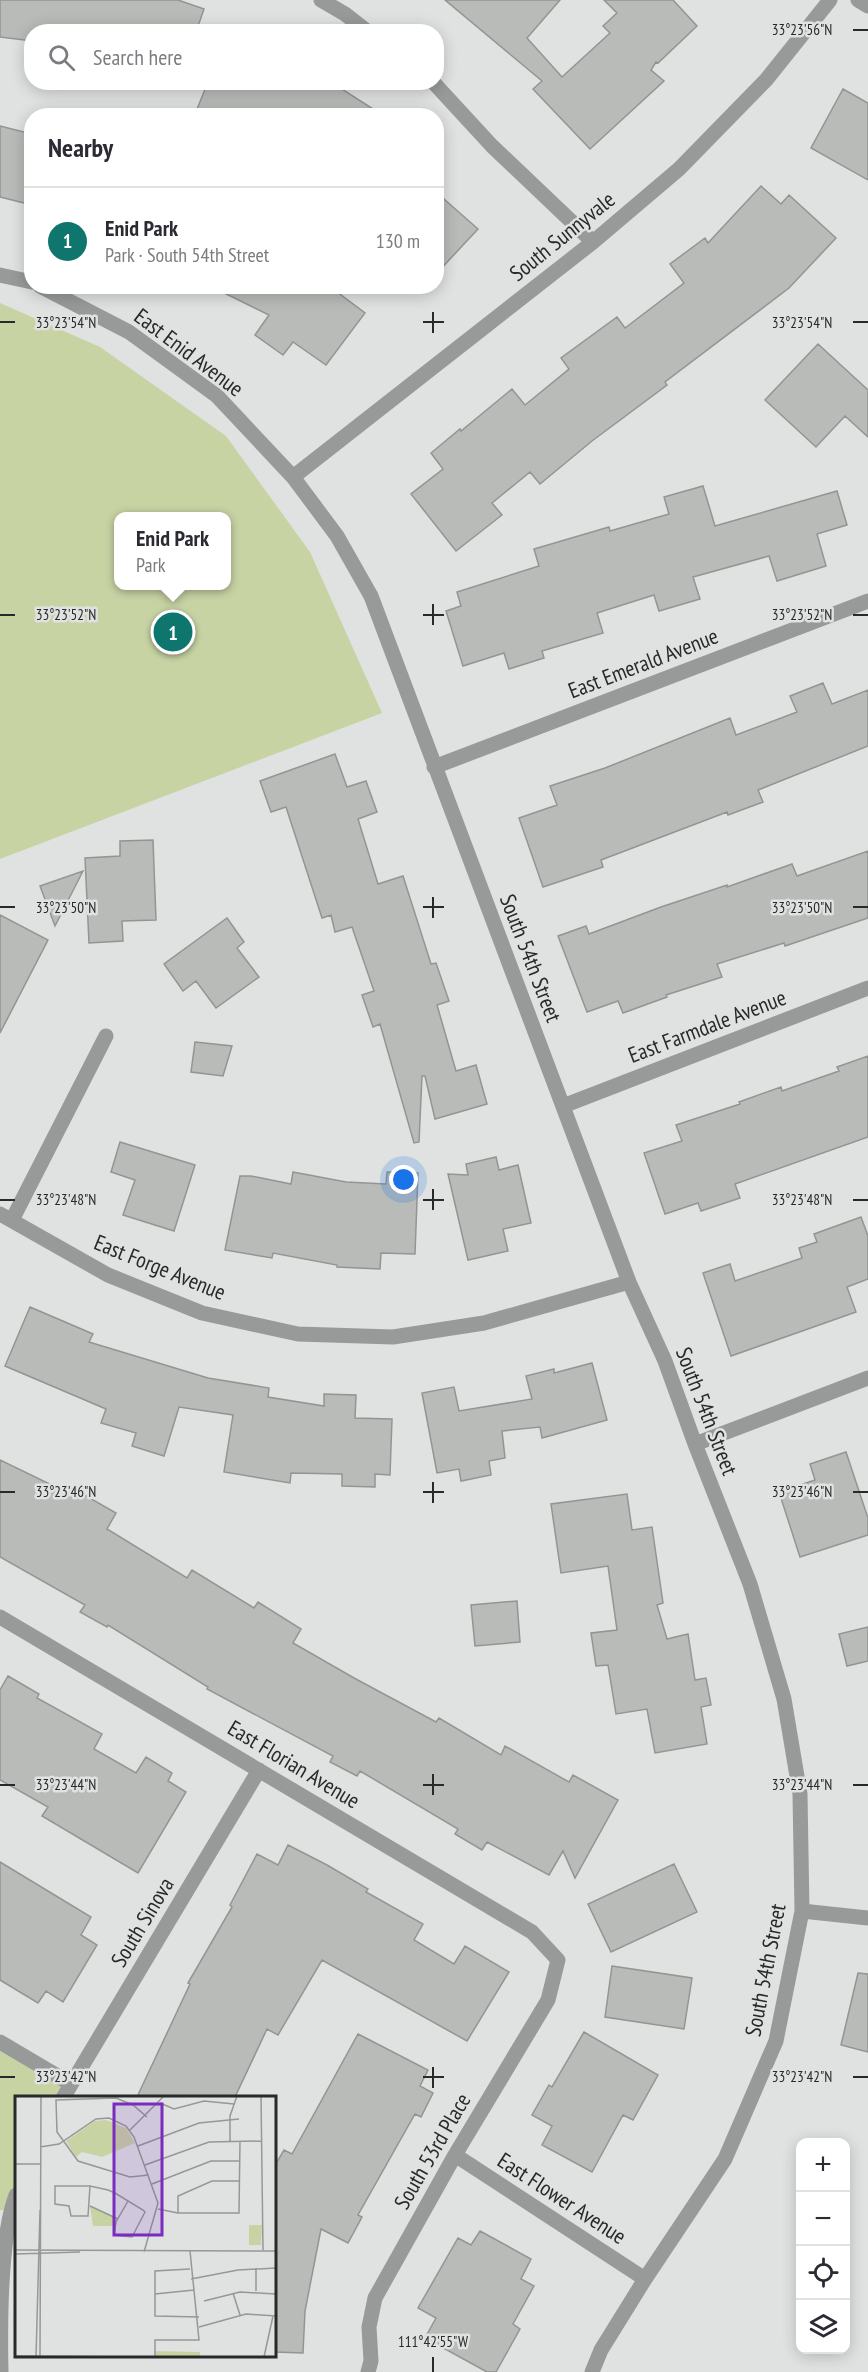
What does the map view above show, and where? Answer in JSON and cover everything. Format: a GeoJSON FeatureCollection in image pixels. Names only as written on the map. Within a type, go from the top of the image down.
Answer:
{"type":"FeatureCollection","features":[{"type":"Feature","properties":{"kind":"street"},"geometry":{"type":"LineString","coordinates":[[321,0],[358,24]]}},
{"type":"Feature","properties":{"kind":"street","name":"South Sunnyvale"},"geometry":{"type":"LineString","coordinates":[[294,477],[593,242],[679,170],[766,80],[830,0]]}},
{"type":"Feature","properties":{"kind":"street"},"geometry":{"type":"LineString","coordinates":[[858,0],[868,6]]}},
{"type":"Feature","properties":{"kind":"street"},"geometry":{"type":"LineString","coordinates":[[440,90],[492,146],[593,242]]}},
{"type":"Feature","properties":{"kind":"street"},"geometry":{"type":"LineString","coordinates":[[0,275],[24,280]]}},
{"type":"Feature","properties":{"kind":"street","name":"East Enid Avenue"},"geometry":{"type":"LineString","coordinates":[[55,294],[129,332],[217,396],[294,477]]}},
{"type":"Feature","properties":{"kind":"street","name":"South 54th Street"},"geometry":{"type":"LineString","coordinates":[[294,477],[337,536],[371,596],[629,1282],[665,1361],[750,1584],[784,1699],[800,1794],[802,1911],[776,2041],[725,2159],[645,2279],[601,2350],[592,2372]]}},
{"type":"Feature","properties":{"kind":"street","name":"East Emerald Avenue"},"geometry":{"type":"LineString","coordinates":[[434,767],[868,601]]}},
{"type":"Feature","properties":{"kind":"street","name":"East Farmdale Avenue"},"geometry":{"type":"LineString","coordinates":[[563,1106],[868,988]]}},
{"type":"Feature","properties":{"kind":"street"},"geometry":{"type":"LineString","coordinates":[[6,1217],[106,1036]]}},
{"type":"Feature","properties":{"kind":"street","name":"East Forge Avenue"},"geometry":{"type":"LineString","coordinates":[[6,1217],[108,1275],[202,1313],[298,1334],[393,1337],[473,1325],[629,1282]]}},
{"type":"Feature","properties":{"kind":"street"},"geometry":{"type":"LineString","coordinates":[[695,1444],[868,1378]]}},
{"type":"Feature","properties":{"kind":"street","name":"East Florian Avenue"},"geometry":{"type":"LineString","coordinates":[[0,1617],[532,1932],[558,1960]]}},
{"type":"Feature","properties":{"kind":"street","name":"South Sinova"},"geometry":{"type":"LineString","coordinates":[[67,2091],[260,1770]]}},
{"type":"Feature","properties":{"kind":"street"},"geometry":{"type":"LineString","coordinates":[[802,1911],[868,1918]]}},
{"type":"Feature","properties":{"kind":"street","name":"South 53rd Place"},"geometry":{"type":"LineString","coordinates":[[368,2372],[371,2361],[369,2326],[375,2298],[455,2156],[548,2000],[558,1960]]}},
{"type":"Feature","properties":{"kind":"street"},"geometry":{"type":"LineString","coordinates":[[0,2042],[67,2091]]}},
{"type":"Feature","properties":{"kind":"street","name":"East Flower Avenue"},"geometry":{"type":"LineString","coordinates":[[455,2156],[645,2279]]}},
{"type":"Feature","properties":{"kind":"street"},"geometry":{"type":"LineString","coordinates":[[1,2372],[1,2277],[10,2210],[15,2198]]}},
{"type":"Feature","properties":{"kind":"green space"},"geometry":{"type":"Polygon","coordinates":[[[0,303],[100,347],[226,436],[310,552],[382,713],[0,859],[0,303]]]}},
{"type":"Feature","properties":{"kind":"green space"},"geometry":{"type":"Polygon","coordinates":[[[0,2042],[71,2084],[64,2096],[15,2096],[15,2198],[10,2210],[0,2210],[0,2042]]]}},
{"type":"Feature","properties":{"kind":"building"},"geometry":{"type":"Polygon","coordinates":[[[0,0],[178,0],[204,9],[199,24],[24,24],[24,40],[0,37],[0,0]]]}},
{"type":"Feature","properties":{"kind":"building"},"geometry":{"type":"Polygon","coordinates":[[[445,0],[560,0],[527,38],[562,77],[610,33],[603,26],[617,13],[604,0],[673,0],[697,26],[658,63],[656,62],[651,70],[664,81],[590,149],[533,89],[542,81],[445,0]]]}},
{"type":"Feature","properties":{"kind":"building"},"geometry":{"type":"Polygon","coordinates":[[[843,89],[868,103],[868,180],[811,148],[843,89]]]}},
{"type":"Feature","properties":{"kind":"building"},"geometry":{"type":"Polygon","coordinates":[[[205,90],[343,90],[372,108],[197,108],[205,90]]]}},
{"type":"Feature","properties":{"kind":"building"},"geometry":{"type":"Polygon","coordinates":[[[0,126],[24,132],[24,203],[0,197],[0,126]]]}},
{"type":"Feature","properties":{"kind":"building"},"geometry":{"type":"Polygon","coordinates":[[[761,186],[781,204],[789,195],[836,238],[789,288],[665,382],[667,385],[592,441],[540,484],[530,472],[492,503],[502,515],[456,551],[411,494],[443,469],[431,453],[512,389],[525,405],[569,369],[561,358],[617,317],[625,328],[684,283],[670,264],[705,238],[708,243],[761,186]]]}},
{"type":"Feature","properties":{"kind":"building"},"geometry":{"type":"Polygon","coordinates":[[[444,199],[478,229],[444,265],[444,199]]]}},
{"type":"Feature","properties":{"kind":"building"},"geometry":{"type":"Polygon","coordinates":[[[226,294],[340,294],[365,313],[326,365],[293,342],[283,355],[255,335],[269,315],[226,294]]]}},
{"type":"Feature","properties":{"kind":"building"},"geometry":{"type":"Polygon","coordinates":[[[818,344],[868,390],[868,437],[845,416],[816,447],[765,400],[818,344]]]}},
{"type":"Feature","properties":{"kind":"building"},"geometry":{"type":"Polygon","coordinates":[[[703,486],[715,526],[837,491],[847,525],[817,534],[826,566],[777,581],[769,556],[693,577],[700,599],[659,611],[654,595],[597,613],[603,633],[542,651],[544,658],[509,669],[504,653],[463,666],[446,611],[461,606],[457,592],[539,566],[534,549],[609,527],[610,531],[669,514],[664,497],[703,486]]]}},
{"type":"Feature","properties":{"kind":"building"},"geometry":{"type":"Polygon","coordinates":[[[823,683],[832,704],[868,690],[868,746],[758,790],[763,802],[728,815],[727,812],[601,860],[603,867],[543,887],[519,818],[557,805],[550,786],[605,768],[730,718],[736,735],[797,712],[790,696],[823,683]]]}},
{"type":"Feature","properties":{"kind":"building"},"geometry":{"type":"Polygon","coordinates":[[[335,754],[347,787],[366,781],[377,812],[358,819],[378,884],[403,876],[431,964],[436,963],[449,1001],[437,1005],[456,1071],[476,1065],[487,1104],[435,1119],[425,1076],[422,1076],[419,1142],[414,1143],[380,1024],[373,1027],[362,995],[374,991],[352,927],[335,932],[331,915],[322,918],[286,807],[271,812],[260,781],[335,754]]]}},
{"type":"Feature","properties":{"kind":"building"},"geometry":{"type":"Polygon","coordinates":[[[153,840],[156,920],[122,921],[123,941],[89,943],[85,858],[120,856],[120,841],[153,840]]]}},
{"type":"Feature","properties":{"kind":"building"},"geometry":{"type":"Polygon","coordinates":[[[868,851],[868,918],[785,946],[784,943],[717,964],[722,977],[666,995],[667,997],[623,1013],[618,1001],[587,1012],[558,936],[586,926],[589,934],[661,907],[792,864],[797,876],[868,851]]]}},
{"type":"Feature","properties":{"kind":"building"},"geometry":{"type":"Polygon","coordinates":[[[83,871],[55,926],[40,886],[83,871]]]}},
{"type":"Feature","properties":{"kind":"building"},"geometry":{"type":"Polygon","coordinates":[[[0,915],[48,940],[0,1033],[0,915]]]}},
{"type":"Feature","properties":{"kind":"building"},"geometry":{"type":"Polygon","coordinates":[[[227,918],[244,942],[237,948],[259,977],[216,1008],[196,981],[183,991],[164,964],[227,918]]]}},
{"type":"Feature","properties":{"kind":"building"},"geometry":{"type":"Polygon","coordinates":[[[195,1042],[232,1046],[223,1076],[191,1072],[195,1042]]]}},
{"type":"Feature","properties":{"kind":"building"},"geometry":{"type":"Polygon","coordinates":[[[868,1056],[868,1137],[735,1184],[740,1198],[701,1211],[698,1203],[665,1214],[644,1153],[682,1141],[676,1125],[740,1104],[739,1102],[781,1087],[782,1091],[839,1071],[837,1067],[868,1056]]]}},
{"type":"Feature","properties":{"kind":"building"},"geometry":{"type":"Polygon","coordinates":[[[120,1142],[195,1165],[174,1231],[123,1215],[135,1180],[111,1172],[120,1142]]]}},
{"type":"Feature","properties":{"kind":"building"},"geometry":{"type":"Polygon","coordinates":[[[496,1157],[499,1170],[518,1165],[531,1223],[503,1229],[508,1251],[468,1260],[448,1174],[468,1175],[466,1164],[496,1157]]]}},
{"type":"Feature","properties":{"kind":"building"},"geometry":{"type":"Polygon","coordinates":[[[293,1172],[346,1182],[386,1184],[387,1172],[418,1173],[415,1254],[381,1253],[380,1269],[337,1267],[337,1265],[273,1253],[272,1258],[225,1250],[240,1176],[291,1184],[293,1172]]]}},
{"type":"Feature","properties":{"kind":"building"},"geometry":{"type":"Polygon","coordinates":[[[861,1217],[868,1236],[868,1279],[847,1287],[856,1312],[731,1356],[703,1273],[730,1264],[735,1281],[802,1258],[799,1248],[817,1242],[814,1234],[861,1217]]]}},
{"type":"Feature","properties":{"kind":"building"},"geometry":{"type":"Polygon","coordinates":[[[30,1307],[93,1334],[89,1342],[208,1378],[269,1388],[268,1397],[324,1406],[324,1394],[356,1395],[355,1418],[392,1419],[390,1475],[375,1474],[375,1487],[342,1486],[342,1474],[291,1473],[290,1483],[224,1472],[233,1415],[179,1407],[164,1456],[132,1446],[136,1433],[101,1423],[106,1409],[5,1366],[30,1307]]]}},
{"type":"Feature","properties":{"kind":"building"},"geometry":{"type":"Polygon","coordinates":[[[592,1363],[607,1420],[542,1438],[540,1427],[502,1431],[505,1458],[489,1461],[491,1475],[461,1481],[459,1469],[437,1473],[422,1393],[454,1387],[459,1411],[532,1399],[526,1376],[554,1369],[554,1373],[592,1363]]]}},
{"type":"Feature","properties":{"kind":"building"},"geometry":{"type":"Polygon","coordinates":[[[846,1452],[868,1518],[868,1535],[800,1557],[779,1492],[815,1480],[810,1464],[846,1452]]]}},
{"type":"Feature","properties":{"kind":"building"},"geometry":{"type":"Polygon","coordinates":[[[0,1460],[66,1492],[69,1486],[116,1513],[107,1529],[187,1578],[192,1570],[254,1608],[258,1602],[301,1629],[293,1643],[354,1678],[436,1722],[439,1718],[501,1755],[505,1746],[569,1782],[573,1775],[618,1800],[575,1878],[563,1851],[549,1875],[487,1842],[482,1850],[455,1834],[458,1829],[360,1771],[357,1776],[330,1762],[333,1756],[207,1689],[208,1687],[108,1625],[107,1627],[80,1612],[85,1605],[0,1557],[0,1460]]]}},
{"type":"Feature","properties":{"kind":"building"},"geometry":{"type":"Polygon","coordinates":[[[627,1494],[632,1530],[652,1527],[663,1603],[657,1605],[667,1639],[688,1634],[695,1680],[706,1678],[711,1705],[701,1707],[707,1744],[655,1753],[647,1709],[616,1714],[608,1665],[596,1666],[591,1633],[617,1630],[608,1566],[561,1573],[551,1504],[627,1494]]]}},
{"type":"Feature","properties":{"kind":"building"},"geometry":{"type":"Polygon","coordinates":[[[517,1601],[520,1642],[475,1646],[471,1605],[517,1601]]]}},
{"type":"Feature","properties":{"kind":"building"},"geometry":{"type":"Polygon","coordinates":[[[868,1627],[868,1661],[847,1666],[839,1634],[868,1627]]]}},
{"type":"Feature","properties":{"kind":"building"},"geometry":{"type":"Polygon","coordinates":[[[8,1676],[39,1694],[37,1698],[102,1734],[94,1749],[136,1773],[146,1757],[172,1773],[168,1781],[186,1792],[138,1873],[42,1816],[48,1807],[0,1780],[0,1690],[8,1676]]]}},
{"type":"Feature","properties":{"kind":"building"},"geometry":{"type":"Polygon","coordinates":[[[288,1845],[327,1865],[368,1889],[366,1892],[423,1924],[414,1940],[454,1964],[465,1946],[509,1972],[467,2041],[322,1960],[278,2035],[267,2029],[235,2096],[137,2096],[190,1984],[188,1983],[232,1907],[230,1905],[257,1854],[278,1865],[288,1845]]]}},
{"type":"Feature","properties":{"kind":"building"},"geometry":{"type":"Polygon","coordinates":[[[0,1862],[91,1917],[81,1935],[97,1945],[63,2002],[46,1991],[38,2003],[0,1980],[0,1862]]]}},
{"type":"Feature","properties":{"kind":"building"},"geometry":{"type":"Polygon","coordinates":[[[674,1864],[697,1912],[611,1952],[588,1904],[674,1864]]]}},
{"type":"Feature","properties":{"kind":"building"},"geometry":{"type":"Polygon","coordinates":[[[612,1966],[692,1978],[684,2029],[605,2017],[612,1966]]]}},
{"type":"Feature","properties":{"kind":"building"},"geometry":{"type":"Polygon","coordinates":[[[858,1973],[868,1974],[868,2052],[841,2045],[858,1973]]]}},
{"type":"Feature","properties":{"kind":"building"},"geometry":{"type":"Polygon","coordinates":[[[584,2032],[658,2075],[633,2120],[623,2115],[592,2172],[542,2145],[552,2126],[532,2115],[549,2085],[552,2087],[584,2032]]]}},
{"type":"Feature","properties":{"kind":"building"},"geometry":{"type":"Polygon","coordinates":[[[358,2034],[428,2070],[420,2086],[433,2093],[421,2117],[415,2114],[358,2215],[362,2217],[348,2243],[321,2229],[305,2311],[303,2353],[276,2352],[276,2164],[284,2150],[292,2154],[358,2034]]]}},
{"type":"Feature","properties":{"kind":"building"},"geometry":{"type":"Polygon","coordinates":[[[480,2231],[531,2259],[521,2279],[534,2286],[513,2324],[520,2329],[496,2372],[487,2372],[425,2338],[436,2318],[418,2308],[458,2238],[471,2245],[480,2231]]]}},
{"type":"Feature","properties":{"kind":"place","name":"Enid Park"},"geometry":{"type":"Point","coordinates":[173,632]}}]}
